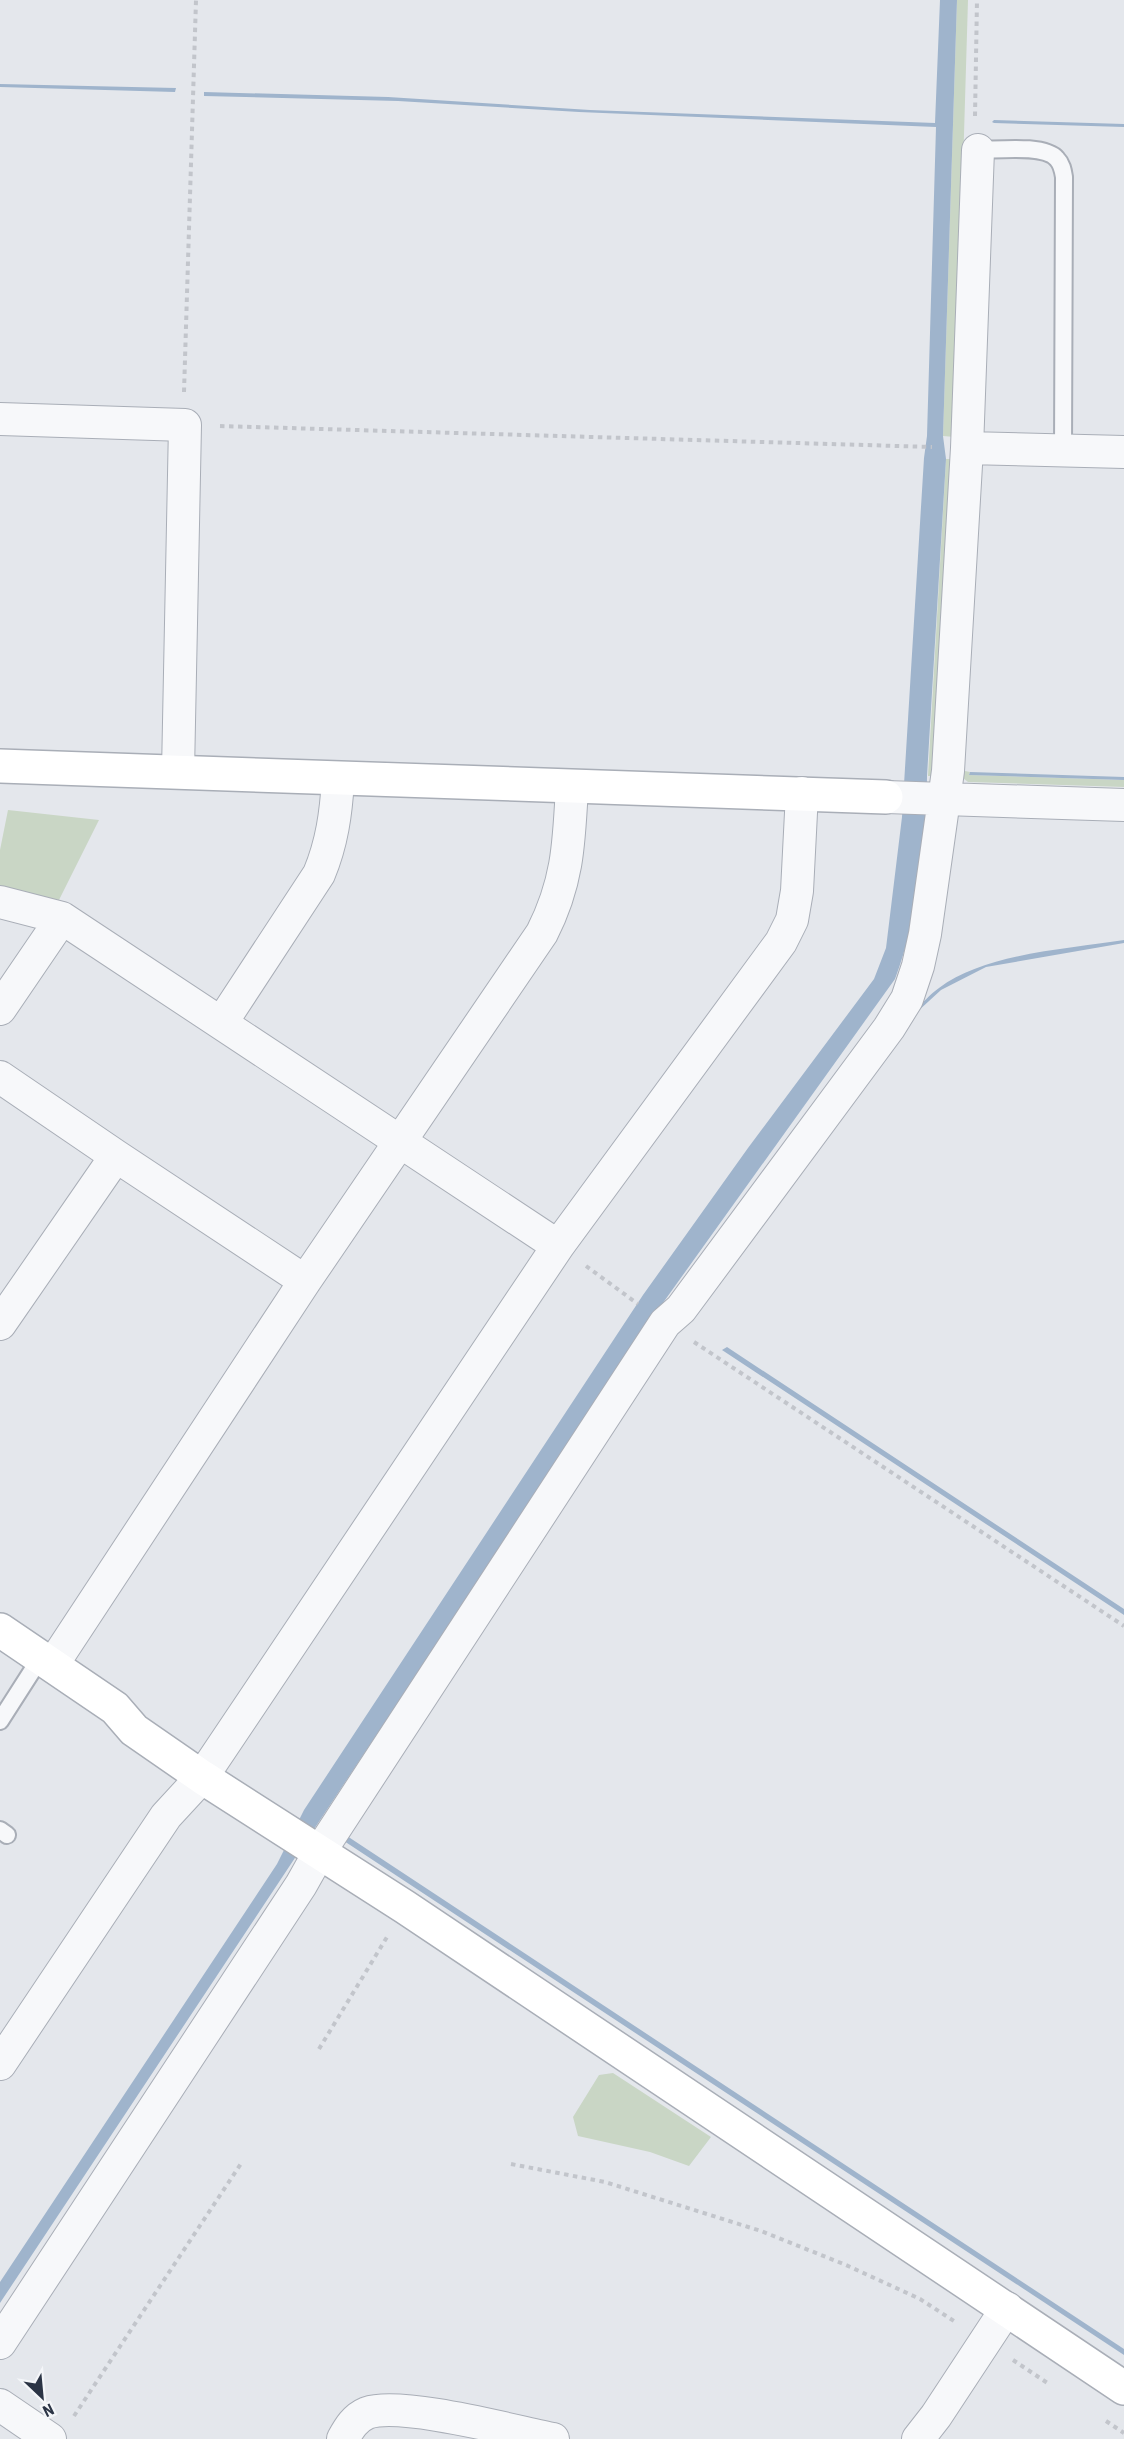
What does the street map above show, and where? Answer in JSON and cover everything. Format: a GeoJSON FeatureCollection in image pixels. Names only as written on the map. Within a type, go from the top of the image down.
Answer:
{"type":"FeatureCollection","features":[{"type":"Feature","properties":{"kind":"street"},"geometry":{"type":"LineString","coordinates":[[0,2343],[301,1885],[319,1853],[665,1323],[681,1309],[889,1028],[907,999],[925,934],[948,771],[967,448],[978,150]]}},
{"type":"Feature","properties":{"kind":"street"},"geometry":{"type":"LineString","coordinates":[[0,419],[185,425],[178,772]]}},
{"type":"Feature","properties":{"kind":"street"},"geometry":{"type":"LineString","coordinates":[[967,448],[1124,452]]}},
{"type":"Feature","properties":{"kind":"street"},"geometry":{"type":"LineString","coordinates":[[0,766],[338,780],[1124,805]]}},
{"type":"Feature","properties":{"kind":"street"},"geometry":{"type":"LineString","coordinates":[[222,1022],[319,874],[330,849],[336,815],[338,780]]}},
{"type":"Feature","properties":{"kind":"street"},"geometry":{"type":"LineString","coordinates":[[47,1661],[542,933],[556,905],[565,874],[572,786]]}},
{"type":"Feature","properties":{"kind":"street"},"geometry":{"type":"LineString","coordinates":[[0,2064],[166,1816],[202,1777],[558,1246],[782,942],[792,920],[798,891],[802,793]]}},
{"type":"Feature","properties":{"kind":"street"},"geometry":{"type":"LineString","coordinates":[[0,902],[62,918],[558,1246]]}},
{"type":"Feature","properties":{"kind":"street"},"geometry":{"type":"LineString","coordinates":[[0,1009],[62,918]]}},
{"type":"Feature","properties":{"kind":"street"},"geometry":{"type":"LineString","coordinates":[[0,1077],[305,1281]]}},
{"type":"Feature","properties":{"kind":"street"},"geometry":{"type":"LineString","coordinates":[[0,1324],[116,1156]]}},
{"type":"Feature","properties":{"kind":"street"},"geometry":{"type":"LineString","coordinates":[[0,1630],[115,1708],[134,1730],[202,1777],[405,1907],[1124,2388]]}},
{"type":"Feature","properties":{"kind":"street"},"geometry":{"type":"LineString","coordinates":[[918,2439],[936,2416],[1007,2308]]}},
{"type":"Feature","properties":{"kind":"street"},"geometry":{"type":"LineString","coordinates":[[0,2404],[61,2429]]}},
{"type":"Feature","properties":{"kind":"street"},"geometry":{"type":"LineString","coordinates":[[343,2439],[352,2423],[365,2414],[384,2409],[443,2416],[553,2439]]}},
{"type":"Feature","properties":{"kind":"lane"},"geometry":{"type":"LineString","coordinates":[[978,150],[1040,150],[1057,158],[1062,166],[1064,177],[1063,451]]}},
{"type":"Feature","properties":{"kind":"lane"},"geometry":{"type":"LineString","coordinates":[[0,1721],[47,1661]]}},
{"type":"Feature","properties":{"kind":"path"},"geometry":{"type":"LineString","coordinates":[[196,0],[185,425],[967,448]]}},
{"type":"Feature","properties":{"kind":"path"},"geometry":{"type":"LineString","coordinates":[[977,0],[974,111],[978,150]]}},
{"type":"Feature","properties":{"kind":"path"},"geometry":{"type":"LineString","coordinates":[[558,1246],[665,1323],[1124,1626]]}},
{"type":"Feature","properties":{"kind":"path"},"geometry":{"type":"LineString","coordinates":[[319,2049],[405,1907]]}},
{"type":"Feature","properties":{"kind":"path"},"geometry":{"type":"LineString","coordinates":[[61,2429],[242,2162]]}},
{"type":"Feature","properties":{"kind":"path"},"geometry":{"type":"LineString","coordinates":[[511,2164],[605,2182],[761,2231],[846,2265],[920,2298],[1054,2387]]}},
{"type":"Feature","properties":{"kind":"path"},"geometry":{"type":"LineString","coordinates":[[1104,2420],[1124,2433]]}},
{"type":"Feature","properties":{"kind":"green space"},"geometry":{"type":"Polygon","coordinates":[[[957,0],[968,0],[955,437],[943,436],[957,0]]]}},
{"type":"Feature","properties":{"kind":"green space"},"geometry":{"type":"Polygon","coordinates":[[[946,459],[954,459],[935,772],[928,776],[946,459]]]}},
{"type":"Feature","properties":{"kind":"green space"},"geometry":{"type":"Polygon","coordinates":[[[960,770],[970,772],[969,775],[1124,780],[1124,787],[968,782],[963,778],[960,770]]]}},
{"type":"Feature","properties":{"kind":"green space"},"geometry":{"type":"Polygon","coordinates":[[[8,810],[99,820],[59,900],[0,888],[0,850],[8,810]]]}},
{"type":"Feature","properties":{"kind":"green space"},"geometry":{"type":"Polygon","coordinates":[[[613,2073],[711,2137],[689,2166],[650,2152],[578,2136],[573,2117],[599,2075],[613,2073]]]}},
{"type":"Feature","properties":{"kind":"water"},"geometry":{"type":"Polygon","coordinates":[[[940,0],[957,0],[943,436],[946,459],[923,853],[910,931],[895,979],[660,1307],[0,2303],[0,2282],[277,1864],[304,1810],[643,1295],[748,1148],[874,979],[886,948],[902,817],[927,436],[936,127],[579,112],[398,101],[204,96],[204,92],[388,97],[590,110],[935,123],[940,0]]]}},
{"type":"Feature","properties":{"kind":"water"},"geometry":{"type":"Polygon","coordinates":[[[0,84],[176,88],[175,92],[0,87],[0,84]]]}},
{"type":"Feature","properties":{"kind":"water"},"geometry":{"type":"Polygon","coordinates":[[[994,120],[1124,124],[1124,127],[994,123],[992,122],[994,120]]]}},
{"type":"Feature","properties":{"kind":"water"},"geometry":{"type":"Polygon","coordinates":[[[970,772],[1124,777],[1124,780],[969,775],[970,772]]]}},
{"type":"Feature","properties":{"kind":"water"},"geometry":{"type":"Polygon","coordinates":[[[1124,940],[1124,943],[986,967],[941,990],[917,1012],[915,1010],[939,988],[979,967],[1028,954],[1124,940]]]}},
{"type":"Feature","properties":{"kind":"water"},"geometry":{"type":"Polygon","coordinates":[[[727,1347],[1124,1609],[1124,1615],[722,1350],[727,1347]]]}},
{"type":"Feature","properties":{"kind":"water"},"geometry":{"type":"Polygon","coordinates":[[[347,1836],[1124,2349],[1124,2355],[344,1841],[347,1836]]]}}]}
